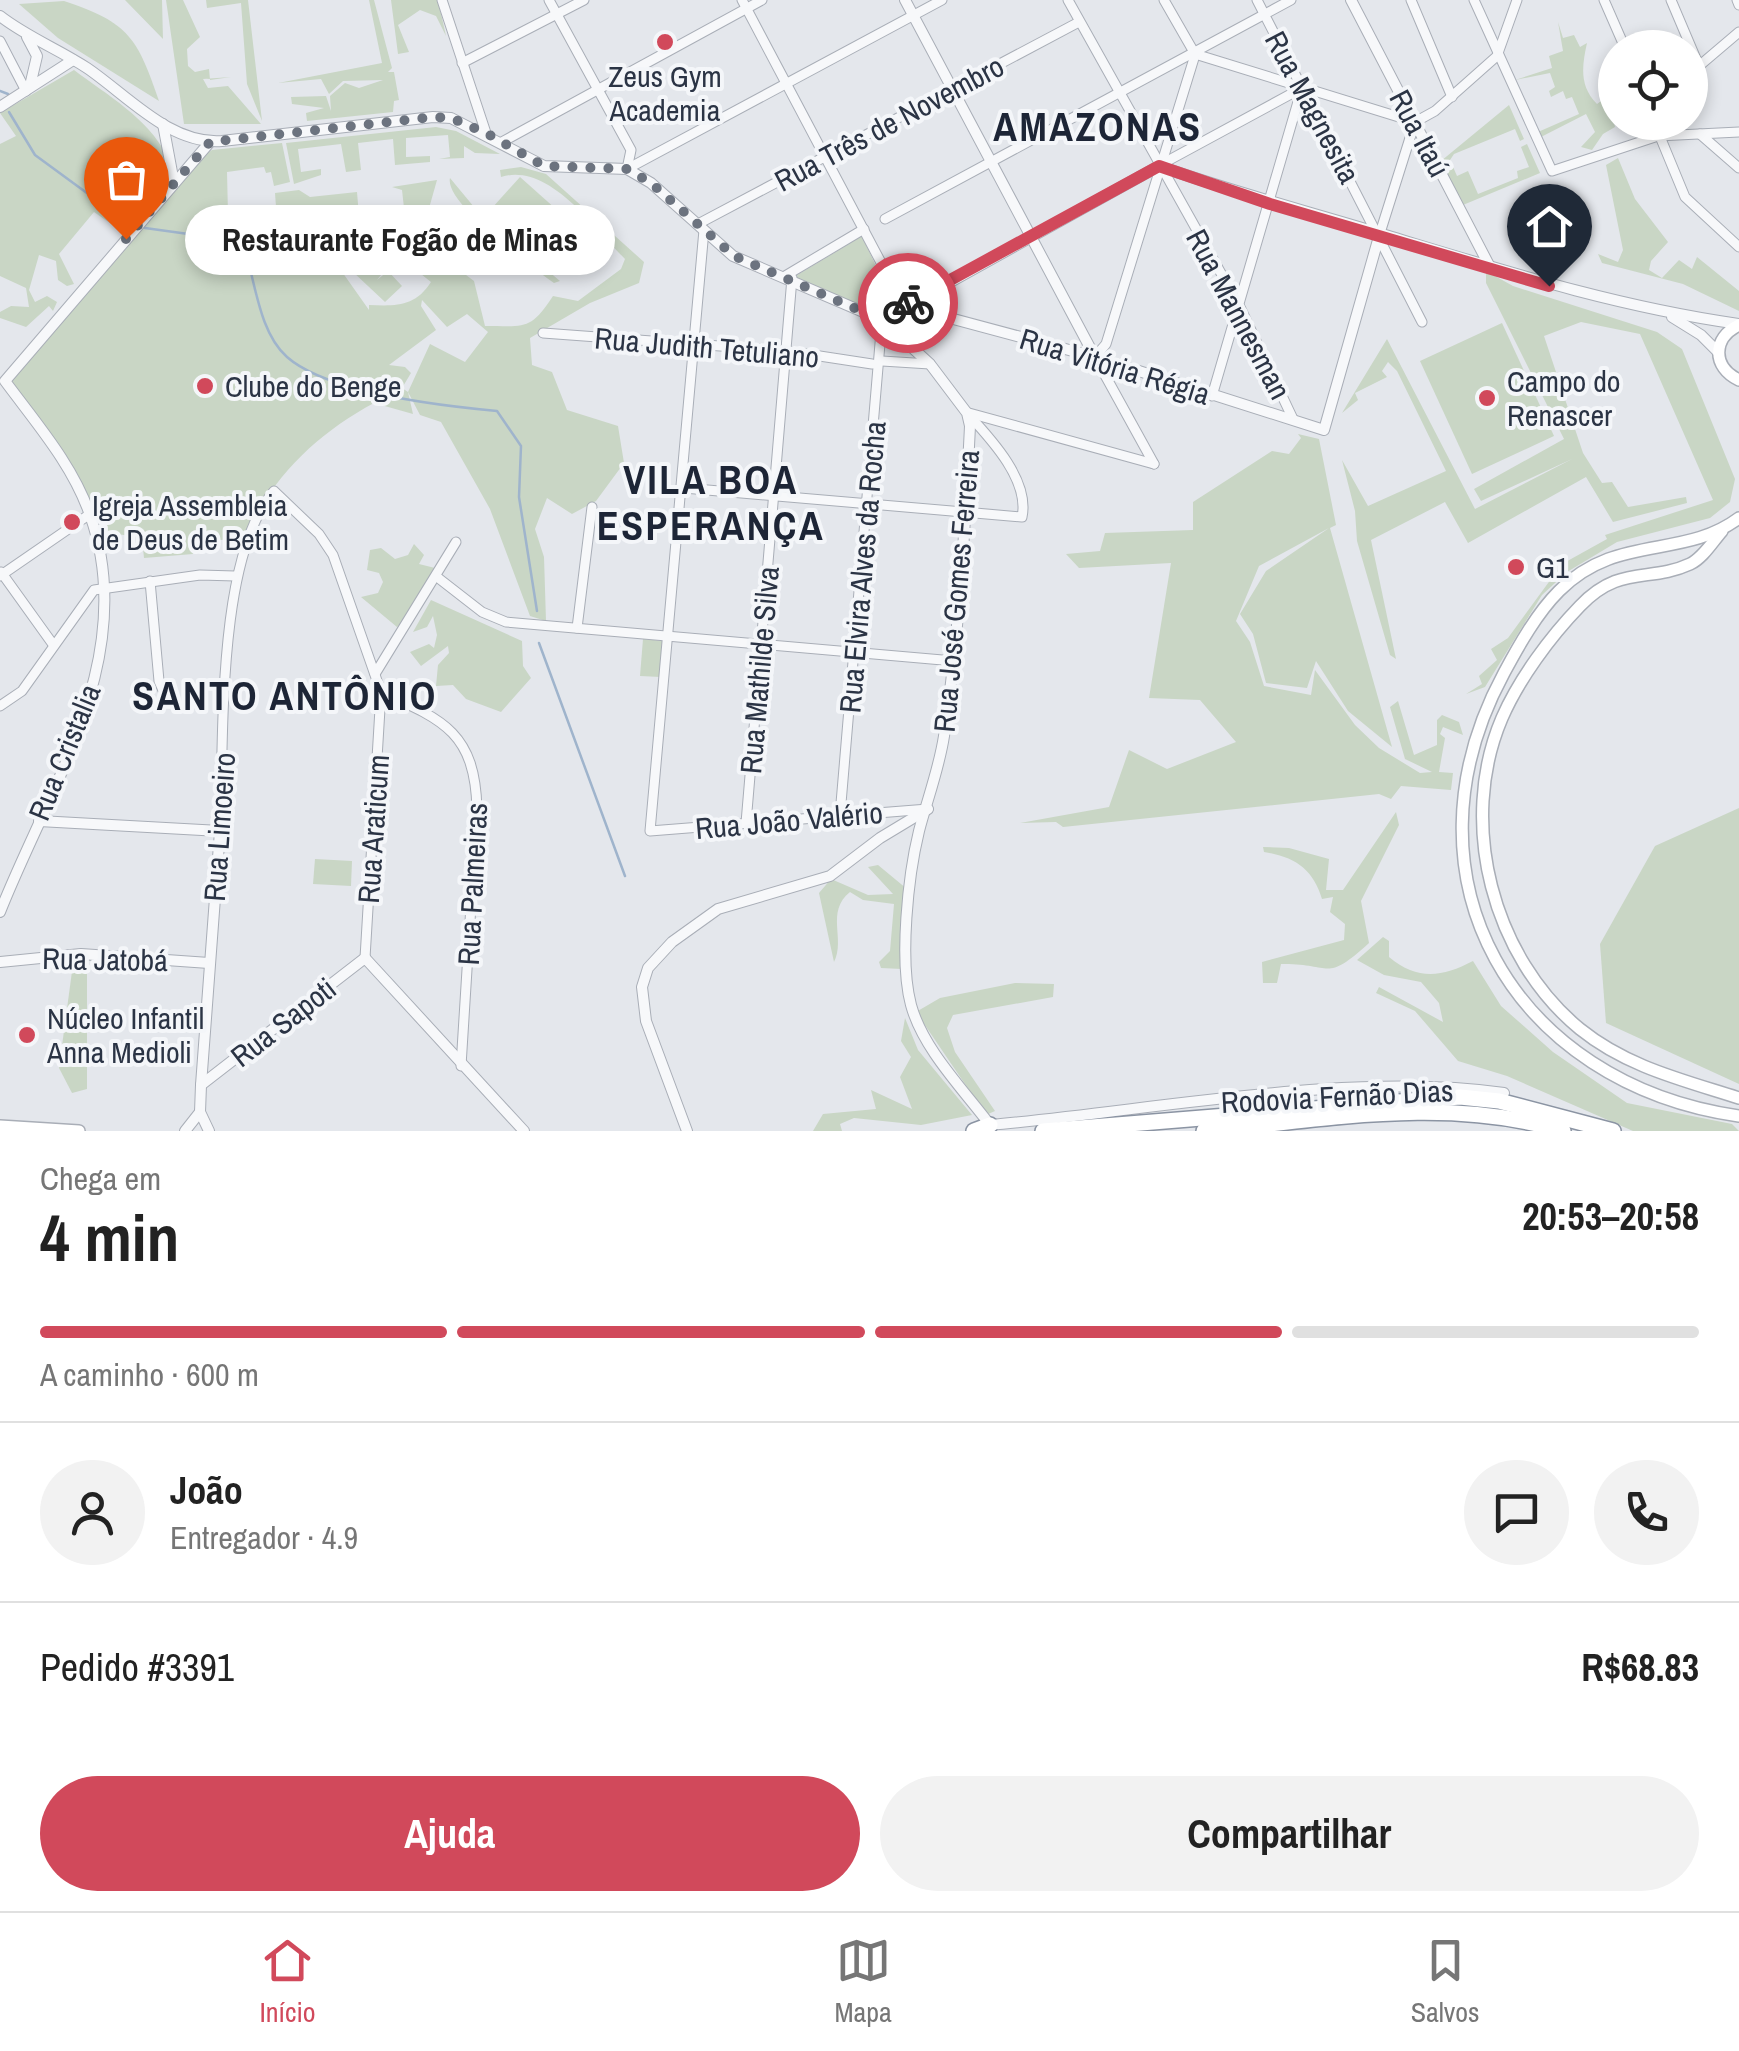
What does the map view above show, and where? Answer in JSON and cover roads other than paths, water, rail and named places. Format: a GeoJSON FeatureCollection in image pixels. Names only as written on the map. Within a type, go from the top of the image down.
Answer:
{"type":"FeatureCollection","features":[{"type":"Feature","properties":{"kind":"highway"},"geometry":{"type":"LineString","coordinates":[[1504,1093],[1570,1126]]}},
{"type":"Feature","properties":{"kind":"highway","name":"Rodovia Fernão Dias"},"geometry":{"type":"LineString","coordinates":[[1044,1131],[1429,1098],[1499,1102],[1570,1126]]}},
{"type":"Feature","properties":{"kind":"highway","name":"Rodovia Fernão Dias"},"geometry":{"type":"LineString","coordinates":[[1204,1131],[1428,1111],[1495,1115],[1614,1131]]}},
{"type":"Feature","properties":{"kind":"highway"},"geometry":{"type":"LineString","coordinates":[[974,1131],[990,1125]]}},
{"type":"Feature","properties":{"kind":"main road"},"geometry":{"type":"LineString","coordinates":[[1739,324],[1725,334],[1718,352],[1739,391]]}},
{"type":"Feature","properties":{"kind":"main road"},"geometry":{"type":"LineString","coordinates":[[1739,518],[1725,527],[1690,564],[1644,571],[1605,585],[1578,608],[1538,661],[1502,719],[1494,743],[1484,811],[1485,849],[1510,942],[1557,1009],[1612,1051],[1651,1071],[1739,1098]]}},
{"type":"Feature","properties":{"kind":"main road"},"geometry":{"type":"LineString","coordinates":[[1725,527],[1666,545],[1613,555],[1583,571],[1557,592],[1510,661],[1484,710],[1468,760],[1462,824],[1467,869],[1490,950],[1518,996],[1548,1030],[1614,1078],[1645,1093],[1739,1116]]}},
{"type":"Feature","properties":{"kind":"main road"},"geometry":{"type":"LineString","coordinates":[[1666,545],[1690,564]]}},
{"type":"Feature","properties":{"kind":"main road"},"geometry":{"type":"LineString","coordinates":[[0,1126],[79,1131]]}},
{"type":"Feature","properties":{"kind":"street"},"geometry":{"type":"LineString","coordinates":[[442,0],[486,133]]}},
{"type":"Feature","properties":{"kind":"street"},"geometry":{"type":"LineString","coordinates":[[548,0],[631,150],[627,169]]}},
{"type":"Feature","properties":{"kind":"street"},"geometry":{"type":"LineString","coordinates":[[462,63],[584,0]]}},
{"type":"Feature","properties":{"kind":"street"},"geometry":{"type":"LineString","coordinates":[[500,142],[744,4],[762,0]]}},
{"type":"Feature","properties":{"kind":"street"},"geometry":{"type":"LineString","coordinates":[[905,0],[1154,464],[967,413]]}},
{"type":"Feature","properties":{"kind":"street"},"geometry":{"type":"LineString","coordinates":[[0,16],[73,60],[163,124],[210,142],[415,117],[451,118],[544,166],[627,169],[942,0]]}},
{"type":"Feature","properties":{"kind":"street","name":"Rua Mannesman"},"geometry":{"type":"LineString","coordinates":[[1068,0],[1241,309],[1294,419]]}},
{"type":"Feature","properties":{"kind":"street"},"geometry":{"type":"LineString","coordinates":[[1164,0],[1196,54],[1414,122]]}},
{"type":"Feature","properties":{"kind":"street","name":"Rua Magnesita"},"geometry":{"type":"LineString","coordinates":[[1258,0],[1422,322]]}},
{"type":"Feature","properties":{"kind":"street"},"geometry":{"type":"LineString","coordinates":[[885,219],[1292,0]]}},
{"type":"Feature","properties":{"kind":"street","name":"Rua Itaú"},"geometry":{"type":"LineString","coordinates":[[1350,0],[1490,267]]}},
{"type":"Feature","properties":{"kind":"street"},"geometry":{"type":"LineString","coordinates":[[1411,0],[1452,97]]}},
{"type":"Feature","properties":{"kind":"street"},"geometry":{"type":"LineString","coordinates":[[1474,0],[1552,171],[1646,140]]}},
{"type":"Feature","properties":{"kind":"street"},"geometry":{"type":"LineString","coordinates":[[1380,234],[1414,122],[1452,97],[1497,56],[1518,0]]}},
{"type":"Feature","properties":{"kind":"street"},"geometry":{"type":"LineString","coordinates":[[1604,0],[1617,30]]}},
{"type":"Feature","properties":{"kind":"street"},"geometry":{"type":"LineString","coordinates":[[1672,0],[1682,30]]}},
{"type":"Feature","properties":{"kind":"street"},"geometry":{"type":"LineString","coordinates":[[744,4],[904,306]]}},
{"type":"Feature","properties":{"kind":"street","name":"Rua Três de Novembro"},"geometry":{"type":"LineString","coordinates":[[701,227],[824,157],[1080,22]]}},
{"type":"Feature","properties":{"kind":"street"},"geometry":{"type":"LineString","coordinates":[[1708,57],[1739,32]]}},
{"type":"Feature","properties":{"kind":"street"},"geometry":{"type":"LineString","coordinates":[[25,34],[37,56],[35,78],[26,91]]}},
{"type":"Feature","properties":{"kind":"street"},"geometry":{"type":"LineString","coordinates":[[0,42],[26,91]]}},
{"type":"Feature","properties":{"kind":"street"},"geometry":{"type":"LineString","coordinates":[[1095,357],[1106,344],[1196,54]]}},
{"type":"Feature","properties":{"kind":"street"},"geometry":{"type":"LineString","coordinates":[[0,107],[73,60]]}},
{"type":"Feature","properties":{"kind":"street"},"geometry":{"type":"LineString","coordinates":[[882,320],[1302,88]]}},
{"type":"Feature","properties":{"kind":"street"},"geometry":{"type":"LineString","coordinates":[[1212,396],[1241,309],[1302,88]]}},
{"type":"Feature","properties":{"kind":"street"},"geometry":{"type":"LineString","coordinates":[[163,124],[174,182]]}},
{"type":"Feature","properties":{"kind":"street"},"geometry":{"type":"LineString","coordinates":[[1708,134],[1739,132]]}},
{"type":"Feature","properties":{"kind":"street"},"geometry":{"type":"LineString","coordinates":[[1660,140],[1684,197],[1739,247]]}},
{"type":"Feature","properties":{"kind":"street"},"geometry":{"type":"LineString","coordinates":[[1707,140],[1739,168]]}},
{"type":"Feature","properties":{"kind":"street"},"geometry":{"type":"LineString","coordinates":[[2,379],[210,142]]}},
{"type":"Feature","properties":{"kind":"street"},"geometry":{"type":"LineString","coordinates":[[1159,166],[1270,204],[1490,267],[1667,314],[1739,324]]}},
{"type":"Feature","properties":{"kind":"street","name":"Rua José Gomes Ferreira"},"geometry":{"type":"LineString","coordinates":[[627,169],[734,256],[882,320],[930,364],[967,413],[954,662],[928,809],[917,837],[907,942],[911,1004],[931,1045],[990,1125]]}},
{"type":"Feature","properties":{"kind":"street"},"geometry":{"type":"LineString","coordinates":[[669,636],[684,488],[701,227]]}},
{"type":"Feature","properties":{"kind":"street"},"geometry":{"type":"LineString","coordinates":[[789,277],[864,229]]}},
{"type":"Feature","properties":{"kind":"street","name":"Rua Vitória Régia"},"geometry":{"type":"LineString","coordinates":[[904,306],[1095,357],[1324,430],[1380,234]]}},
{"type":"Feature","properties":{"kind":"street","name":"Rua Mathilde Silva"},"geometry":{"type":"LineString","coordinates":[[746,824],[787,352],[789,277]]}},
{"type":"Feature","properties":{"kind":"street"},"geometry":{"type":"LineString","coordinates":[[1667,314],[1701,335],[1718,352]]}},
{"type":"Feature","properties":{"kind":"street","name":"Rua Elvira Alves da Rocha"},"geometry":{"type":"LineString","coordinates":[[840,815],[882,320]]}},
{"type":"Feature","properties":{"kind":"street","name":"Rua Judith Tetuliano"},"geometry":{"type":"LineString","coordinates":[[543,333],[694,343],[877,363],[930,364]]}},
{"type":"Feature","properties":{"kind":"street","name":"Rua Cristalia"},"geometry":{"type":"LineString","coordinates":[[0,912],[93,689],[100,654],[102,586],[90,514],[61,457],[2,379]]}},
{"type":"Feature","properties":{"kind":"street"},"geometry":{"type":"LineString","coordinates":[[684,488],[1022,517],[1023,496],[1010,470],[967,413]]}},
{"type":"Feature","properties":{"kind":"street","name":"Rua Limoeiro"},"geometry":{"type":"LineString","coordinates":[[209,1131],[200,1112],[200,1085],[235,576],[263,504],[274,491]]}},
{"type":"Feature","properties":{"kind":"street","name":"Rua Araticum"},"geometry":{"type":"LineString","coordinates":[[274,491],[319,534],[333,555],[380,692],[364,958]]}},
{"type":"Feature","properties":{"kind":"street"},"geometry":{"type":"LineString","coordinates":[[577,628],[592,507]]}},
{"type":"Feature","properties":{"kind":"street"},"geometry":{"type":"LineString","coordinates":[[52,642],[1,574],[90,514]]}},
{"type":"Feature","properties":{"kind":"street"},"geometry":{"type":"LineString","coordinates":[[374,674],[456,542]]}},
{"type":"Feature","properties":{"kind":"street"},"geometry":{"type":"LineString","coordinates":[[0,706],[22,691],[52,642],[90,593],[102,586],[200,574],[235,576]]}},
{"type":"Feature","properties":{"kind":"street"},"geometry":{"type":"LineString","coordinates":[[437,577],[482,612],[506,622],[954,662]]}},
{"type":"Feature","properties":{"kind":"street"},"geometry":{"type":"LineString","coordinates":[[150,581],[159,682],[165,695]]}},
{"type":"Feature","properties":{"kind":"street","name":"Rua João Valério"},"geometry":{"type":"LineString","coordinates":[[669,636],[650,831],[928,809]]}},
{"type":"Feature","properties":{"kind":"street","name":"Rua Palmeiras"},"geometry":{"type":"LineString","coordinates":[[380,692],[450,726],[474,774],[477,809],[461,1066]]}},
{"type":"Feature","properties":{"kind":"street"},"geometry":{"type":"LineString","coordinates":[[686,1131],[646,1021],[642,987],[648,968],[672,942],[718,908],[830,876],[850,866],[880,838],[928,809]]}},
{"type":"Feature","properties":{"kind":"street"},"geometry":{"type":"LineString","coordinates":[[39,821],[220,831]]}},
{"type":"Feature","properties":{"kind":"street","name":"Rua Jatobá"},"geometry":{"type":"LineString","coordinates":[[0,962],[81,954],[210,962]]}},
{"type":"Feature","properties":{"kind":"street"},"geometry":{"type":"LineString","coordinates":[[364,958],[524,1131]]}},
{"type":"Feature","properties":{"kind":"street","name":"Rua Sapoti"},"geometry":{"type":"LineString","coordinates":[[200,1085],[364,958]]}},
{"type":"Feature","properties":{"kind":"street","name":"Rodovia Fernão Dias"},"geometry":{"type":"LineString","coordinates":[[990,1125],[1373,1088],[1460,1087],[1504,1093]]}},
{"type":"Feature","properties":{"kind":"street"},"geometry":{"type":"LineString","coordinates":[[186,1131],[200,1112]]}},
{"type":"Feature","properties":{"kind":"waterway"},"geometry":{"type":"LineString","coordinates":[[0,91],[8,94]]}},
{"type":"Feature","properties":{"kind":"waterway"},"geometry":{"type":"LineString","coordinates":[[9,112],[35,155],[121,218]]}},
{"type":"Feature","properties":{"kind":"waterway"},"geometry":{"type":"LineString","coordinates":[[145,228],[210,237],[247,257],[271,336],[287,357],[306,369],[387,396],[497,411],[521,446],[519,497],[537,611]]}},
{"type":"Feature","properties":{"kind":"waterway"},"geometry":{"type":"LineString","coordinates":[[539,643],[625,876]]}},
{"type":"Feature","properties":{"kind":"place","name":"Zeus Gym Academia"},"geometry":{"type":"Point","coordinates":[665,42]}},
{"type":"Feature","properties":{"kind":"place","name":"Restaurante Fogão de Minas"},"geometry":{"type":"Point","coordinates":[126,239]}},
{"type":"Feature","properties":{"kind":"place","name":"Clube do Benge"},"geometry":{"type":"Point","coordinates":[205,386]}},
{"type":"Feature","properties":{"kind":"place","name":"Campo do Renascer"},"geometry":{"type":"Point","coordinates":[1487,398]}},
{"type":"Feature","properties":{"kind":"place","name":"Igreja Assembleia de Deus de Betim"},"geometry":{"type":"Point","coordinates":[72,522]}},
{"type":"Feature","properties":{"kind":"place","name":"G1"},"geometry":{"type":"Point","coordinates":[1516,567]}},
{"type":"Feature","properties":{"kind":"place","name":"Núcleo Infantil Anna Medioli"},"geometry":{"type":"Point","coordinates":[27,1035]}},
{"type":"Feature","properties":{"kind":"district","name":"AMAZONAS"},"geometry":{"type":"Point","coordinates":[1098,126]}},
{"type":"Feature","properties":{"kind":"district","name":"VILA BOA ESPERANÇA"},"geometry":{"type":"Point","coordinates":[711,502]}},
{"type":"Feature","properties":{"kind":"district","name":"SANTO ANTÔNIO"},"geometry":{"type":"Point","coordinates":[285,695]}}]}
